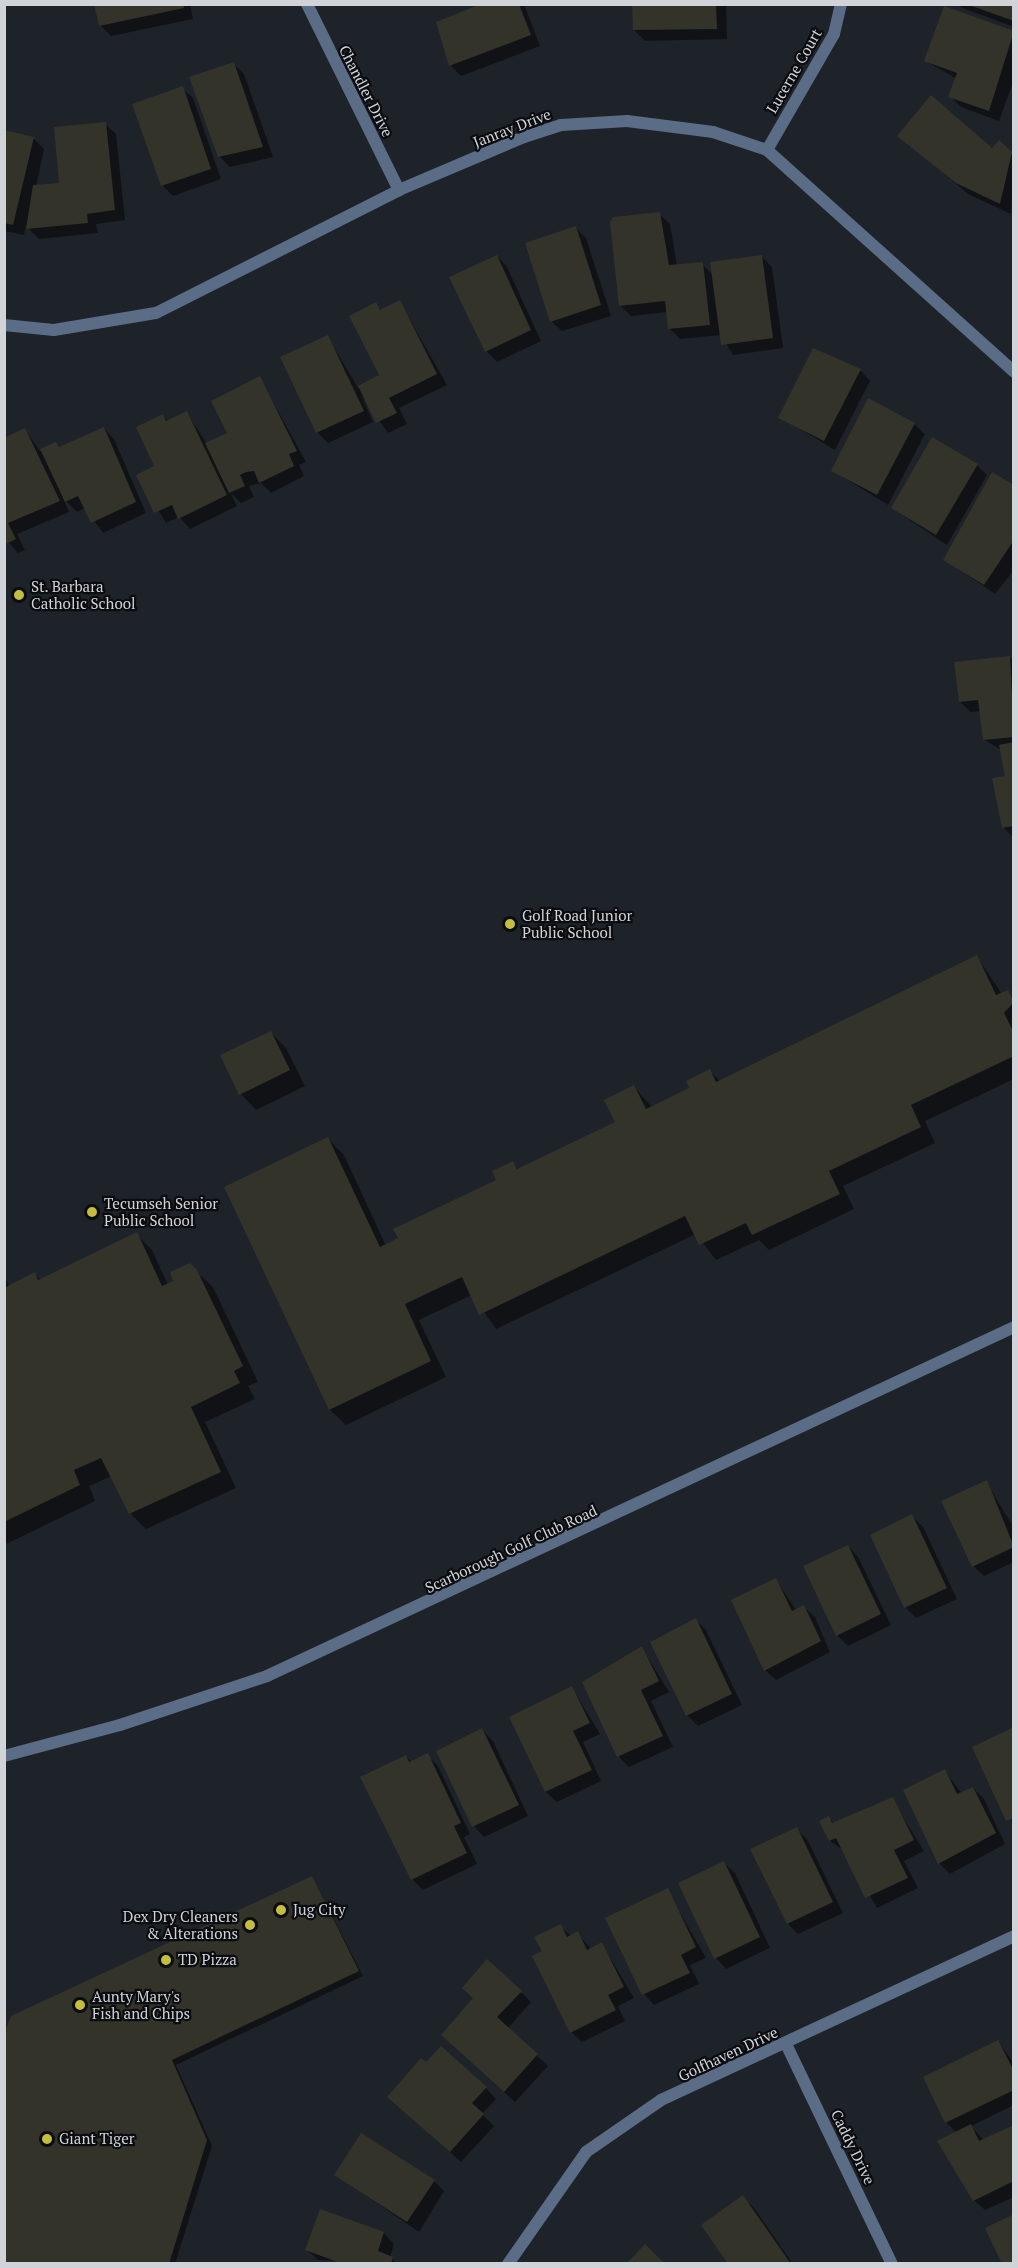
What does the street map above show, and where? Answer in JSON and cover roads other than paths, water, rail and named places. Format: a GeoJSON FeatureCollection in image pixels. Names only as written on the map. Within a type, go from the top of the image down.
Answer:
{"type":"FeatureCollection","features":[{"type":"Feature","properties":{"kind":"street","name":"Chandler Drive"},"geometry":{"type":"LineString","coordinates":[[306,4],[399,190]]}},
{"type":"Feature","properties":{"kind":"street","name":"Lucerne Court"},"geometry":{"type":"LineString","coordinates":[[767,150],[834,34],[841,4]]}},
{"type":"Feature","properties":{"kind":"street","name":"Janray Drive"},"geometry":{"type":"LineString","coordinates":[[4,325],[54,330],[156,313],[399,190],[524,137],[592,120],[704,130],[767,150],[1014,372]]}},
{"type":"Feature","properties":{"kind":"street","name":"Scarborough Golf Club Road"},"geometry":{"type":"LineString","coordinates":[[4,1756],[120,1725],[267,1676],[1014,1327]]}},
{"type":"Feature","properties":{"kind":"street","name":"Golfhaven Drive"},"geometry":{"type":"LineString","coordinates":[[508,2264],[586,2152],[661,2100],[786,2044],[1014,1936]]}},
{"type":"Feature","properties":{"kind":"street","name":"Caddy Drive"},"geometry":{"type":"LineString","coordinates":[[786,2044],[892,2264]]}},
{"type":"Feature","properties":{"kind":"place","name":"St. Barbara Catholic School"},"geometry":{"type":"Point","coordinates":[19,595]}},
{"type":"Feature","properties":{"kind":"place","name":"Golf Road Junior Public School"},"geometry":{"type":"Point","coordinates":[510,924]}},
{"type":"Feature","properties":{"kind":"place","name":"Tecumseh Senior Public School"},"geometry":{"type":"Point","coordinates":[92,1212]}},
{"type":"Feature","properties":{"kind":"place","name":"Jug City"},"geometry":{"type":"Point","coordinates":[281,1910]}},
{"type":"Feature","properties":{"kind":"place","name":"Dex Dry Cleaners & Alterations"},"geometry":{"type":"Point","coordinates":[250,1925]}},
{"type":"Feature","properties":{"kind":"place","name":"TD Pizza"},"geometry":{"type":"Point","coordinates":[166,1960]}},
{"type":"Feature","properties":{"kind":"place","name":"Aunty Mary's Fish and Chips"},"geometry":{"type":"Point","coordinates":[80,2005]}},
{"type":"Feature","properties":{"kind":"place","name":"Giant Tiger"},"geometry":{"type":"Point","coordinates":[47,2139]}}]}
